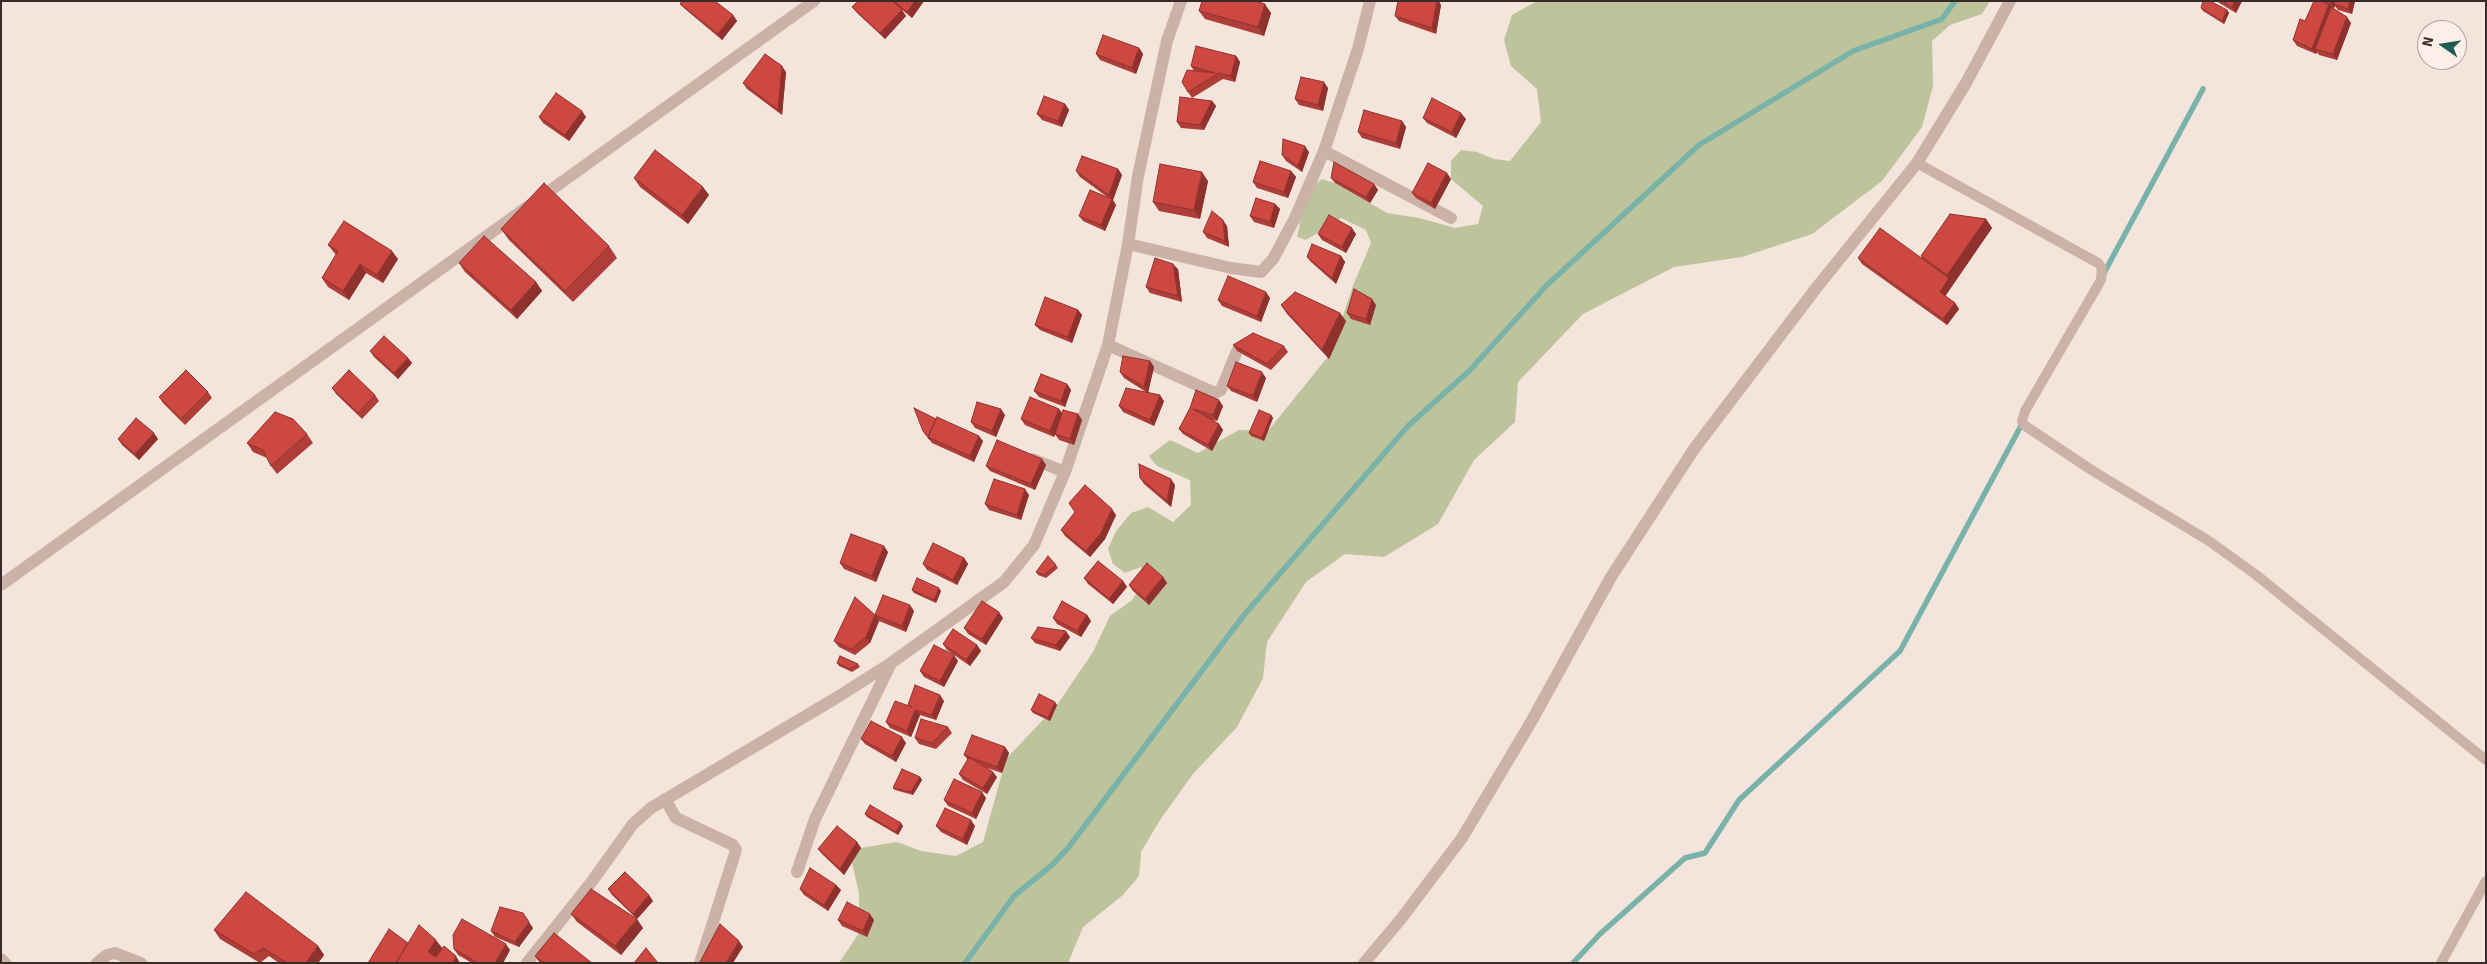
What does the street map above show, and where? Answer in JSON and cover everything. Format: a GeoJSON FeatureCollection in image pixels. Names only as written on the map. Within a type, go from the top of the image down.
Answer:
{"type":"FeatureCollection","features":[{"type":"Feature","properties":{"kind":"street"},"geometry":{"type":"LineString","coordinates":[[1,585],[814,1]]}},
{"type":"Feature","properties":{"kind":"street"},"geometry":{"type":"LineString","coordinates":[[527,963],[590,884],[634,824],[651,808],[836,698],[891,663],[1004,582],[1034,545],[1064,472],[1108,345],[1128,244],[1144,147],[1168,41],[1181,1]]}},
{"type":"Feature","properties":{"kind":"street"},"geometry":{"type":"LineString","coordinates":[[1128,244],[1230,268],[1261,272],[1272,259],[1295,218],[1324,151],[1358,49],[1370,1]]}},
{"type":"Feature","properties":{"kind":"street"},"geometry":{"type":"LineString","coordinates":[[1364,963],[1401,920],[1462,838],[1531,722],[1611,576],[1694,449],[1817,287],[1917,163],[1966,83],[2010,1]]}},
{"type":"Feature","properties":{"kind":"street"},"geometry":{"type":"LineString","coordinates":[[1324,151],[1451,218]]}},
{"type":"Feature","properties":{"kind":"street"},"geometry":{"type":"LineString","coordinates":[[1108,345],[1215,393],[1221,390],[1237,351]]}},
{"type":"Feature","properties":{"kind":"street"},"geometry":{"type":"LineString","coordinates":[[1019,453],[1064,472]]}},
{"type":"Feature","properties":{"kind":"street"},"geometry":{"type":"LineString","coordinates":[[797,872],[823,801],[891,663]]}},
{"type":"Feature","properties":{"kind":"street"},"geometry":{"type":"LineString","coordinates":[[665,799],[676,818],[733,845],[736,850],[700,963]]}},
{"type":"Feature","properties":{"kind":"street"},"geometry":{"type":"LineString","coordinates":[[96,963],[107,955],[115,953],[141,963]]}},
{"type":"Feature","properties":{"kind":"street"},"geometry":{"type":"LineString","coordinates":[[1,958],[5,963]]}},
{"type":"Feature","properties":{"kind":"lane"},"geometry":{"type":"LineString","coordinates":[[1917,163],[2098,263],[2102,268],[2101,280],[2022,416],[2024,425],[2092,471],[2209,541],[2255,574],[2486,760]]}},
{"type":"Feature","properties":{"kind":"lane"},"geometry":{"type":"LineString","coordinates":[[2441,963],[2486,881]]}},
{"type":"Feature","properties":{"kind":"green space"},"geometry":{"type":"Polygon","coordinates":[[[1537,1],[1990,1],[1982,14],[1950,25],[1932,41],[1933,86],[1922,127],[1882,181],[1812,234],[1742,257],[1674,267],[1583,314],[1518,382],[1515,422],[1474,460],[1438,524],[1384,557],[1345,554],[1306,582],[1267,642],[1263,678],[1237,727],[1193,774],[1160,820],[1141,852],[1139,876],[1123,895],[1083,927],[1068,963],[839,963],[859,933],[859,893],[852,863],[861,848],[897,842],[921,851],[956,856],[983,842],[1006,759],[1057,705],[1093,652],[1110,616],[1132,600],[1146,576],[1141,567],[1125,573],[1113,564],[1108,549],[1116,531],[1131,513],[1148,507],[1173,522],[1191,505],[1190,480],[1157,466],[1149,456],[1170,440],[1198,453],[1239,430],[1268,431],[1330,354],[1354,283],[1371,243],[1366,230],[1341,218],[1306,240],[1297,237],[1307,191],[1322,179],[1335,183],[1387,213],[1419,218],[1455,228],[1478,224],[1483,206],[1451,179],[1451,161],[1461,150],[1477,152],[1494,159],[1510,161],[1541,122],[1537,89],[1511,66],[1504,40],[1512,15],[1537,1]]]}},
{"type":"Feature","properties":{"kind":"building"},"geometry":{"type":"Polygon","coordinates":[[[682,1],[715,1],[733,15],[718,34],[680,4],[682,1]]]}},
{"type":"Feature","properties":{"kind":"building"},"geometry":{"type":"Polygon","coordinates":[[[858,1],[893,1],[902,10],[880,33],[852,7],[858,1]]]}},
{"type":"Feature","properties":{"kind":"building"},"geometry":{"type":"Polygon","coordinates":[[[894,1],[915,1],[907,12],[894,1]]]}},
{"type":"Feature","properties":{"kind":"building"},"geometry":{"type":"Polygon","coordinates":[[[1202,1],[1256,1],[1265,4],[1258,27],[1199,11],[1202,1]]]}},
{"type":"Feature","properties":{"kind":"building"},"geometry":{"type":"Polygon","coordinates":[[[1398,1],[1437,1],[1432,28],[1395,16],[1398,1]]]}},
{"type":"Feature","properties":{"kind":"building"},"geometry":{"type":"Polygon","coordinates":[[[2203,1],[2210,1],[2227,10],[2222,21],[2201,8],[2203,1]]]}},
{"type":"Feature","properties":{"kind":"building"},"geometry":{"type":"Polygon","coordinates":[[[2222,1],[2235,1],[2232,7],[2222,1]]]}},
{"type":"Feature","properties":{"kind":"building"},"geometry":{"type":"Polygon","coordinates":[[[2314,1],[2329,4],[2312,49],[2293,40],[2300,19],[2305,21],[2314,1]]]}},
{"type":"Feature","properties":{"kind":"building"},"geometry":{"type":"Polygon","coordinates":[[[2335,1],[2350,1],[2348,9],[2334,4],[2335,1]]]}},
{"type":"Feature","properties":{"kind":"building"},"geometry":{"type":"Polygon","coordinates":[[[2331,7],[2347,17],[2333,54],[2315,49],[2331,7]]]}},
{"type":"Feature","properties":{"kind":"building"},"geometry":{"type":"Polygon","coordinates":[[[1103,35],[1139,48],[1132,68],[1096,54],[1103,35]]]}},
{"type":"Feature","properties":{"kind":"building"},"geometry":{"type":"Polygon","coordinates":[[[1196,46],[1236,56],[1231,76],[1219,73],[1188,92],[1182,82],[1187,70],[1215,73],[1191,66],[1196,46]]]}},
{"type":"Feature","properties":{"kind":"building"},"geometry":{"type":"Polygon","coordinates":[[[765,54],[782,66],[778,110],[743,83],[765,54]]]}},
{"type":"Feature","properties":{"kind":"building"},"geometry":{"type":"Polygon","coordinates":[[[1301,77],[1324,82],[1318,105],[1295,99],[1301,77]]]}},
{"type":"Feature","properties":{"kind":"building"},"geometry":{"type":"Polygon","coordinates":[[[556,93],[582,111],[565,135],[539,117],[556,93]]]}},
{"type":"Feature","properties":{"kind":"building"},"geometry":{"type":"Polygon","coordinates":[[[1044,96],[1065,104],[1058,121],[1037,114],[1044,96]]]}},
{"type":"Feature","properties":{"kind":"building"},"geometry":{"type":"Polygon","coordinates":[[[1180,97],[1212,101],[1200,125],[1177,122],[1180,97]]]}},
{"type":"Feature","properties":{"kind":"building"},"geometry":{"type":"Polygon","coordinates":[[[1432,98],[1461,113],[1452,132],[1423,118],[1432,98]]]}},
{"type":"Feature","properties":{"kind":"building"},"geometry":{"type":"Polygon","coordinates":[[[1364,110],[1402,121],[1396,143],[1358,132],[1364,110]]]}},
{"type":"Feature","properties":{"kind":"building"},"geometry":{"type":"Polygon","coordinates":[[[1283,139],[1305,146],[1298,166],[1282,155],[1283,139]]]}},
{"type":"Feature","properties":{"kind":"building"},"geometry":{"type":"Polygon","coordinates":[[[655,150],[703,187],[682,215],[634,178],[655,150]]]}},
{"type":"Feature","properties":{"kind":"building"},"geometry":{"type":"Polygon","coordinates":[[[1082,156],[1118,169],[1109,195],[1076,171],[1082,156]]]}},
{"type":"Feature","properties":{"kind":"building"},"geometry":{"type":"Polygon","coordinates":[[[1260,161],[1291,171],[1284,192],[1253,182],[1260,161]]]}},
{"type":"Feature","properties":{"kind":"building"},"geometry":{"type":"Polygon","coordinates":[[[1334,162],[1374,184],[1366,197],[1331,178],[1334,162]]]}},
{"type":"Feature","properties":{"kind":"building"},"geometry":{"type":"Polygon","coordinates":[[[1428,163],[1447,173],[1431,203],[1412,193],[1428,163]]]}},
{"type":"Feature","properties":{"kind":"building"},"geometry":{"type":"Polygon","coordinates":[[[1160,164],[1202,172],[1194,210],[1153,202],[1160,164]]]}},
{"type":"Feature","properties":{"kind":"building"},"geometry":{"type":"Polygon","coordinates":[[[544,183],[609,246],[565,291],[501,229],[544,183]]]}},
{"type":"Feature","properties":{"kind":"building"},"geometry":{"type":"Polygon","coordinates":[[[1090,190],[1112,199],[1101,225],[1079,216],[1090,190]]]}},
{"type":"Feature","properties":{"kind":"building"},"geometry":{"type":"Polygon","coordinates":[[[1256,198],[1275,204],[1270,222],[1250,216],[1256,198]]]}},
{"type":"Feature","properties":{"kind":"building"},"geometry":{"type":"Polygon","coordinates":[[[1212,211],[1223,220],[1225,241],[1203,232],[1212,211]]]}},
{"type":"Feature","properties":{"kind":"building"},"geometry":{"type":"Polygon","coordinates":[[[1950,214],[1986,219],[1947,275],[1921,256],[1950,214]]]}},
{"type":"Feature","properties":{"kind":"building"},"geometry":{"type":"Polygon","coordinates":[[[1329,215],[1352,228],[1342,247],[1318,234],[1329,215]]]}},
{"type":"Feature","properties":{"kind":"building"},"geometry":{"type":"Polygon","coordinates":[[[344,221],[392,251],[377,275],[360,264],[343,291],[322,278],[338,251],[328,245],[344,221]]]}},
{"type":"Feature","properties":{"kind":"building"},"geometry":{"type":"Polygon","coordinates":[[[1880,228],[1949,278],[1940,292],[1955,303],[1943,319],[1858,258],[1880,228]]]}},
{"type":"Feature","properties":{"kind":"building"},"geometry":{"type":"Polygon","coordinates":[[[484,236],[536,282],[511,310],[459,263],[484,236]]]}},
{"type":"Feature","properties":{"kind":"building"},"geometry":{"type":"Polygon","coordinates":[[[1312,244],[1341,256],[1332,278],[1307,257],[1312,244]]]}},
{"type":"Feature","properties":{"kind":"building"},"geometry":{"type":"Polygon","coordinates":[[[1155,258],[1173,264],[1178,296],[1146,287],[1155,258]]]}},
{"type":"Feature","properties":{"kind":"building"},"geometry":{"type":"Polygon","coordinates":[[[1228,276],[1266,292],[1257,316],[1218,300],[1228,276]]]}},
{"type":"Feature","properties":{"kind":"building"},"geometry":{"type":"Polygon","coordinates":[[[1354,289],[1372,299],[1366,319],[1347,313],[1354,289]]]}},
{"type":"Feature","properties":{"kind":"building"},"geometry":{"type":"Polygon","coordinates":[[[1295,292],[1340,313],[1322,350],[1281,305],[1295,292]]]}},
{"type":"Feature","properties":{"kind":"building"},"geometry":{"type":"Polygon","coordinates":[[[1045,297],[1078,310],[1068,337],[1035,325],[1045,297]]]}},
{"type":"Feature","properties":{"kind":"building"},"geometry":{"type":"Polygon","coordinates":[[[1253,333],[1284,346],[1267,364],[1233,345],[1253,333]]]}},
{"type":"Feature","properties":{"kind":"building"},"geometry":{"type":"Polygon","coordinates":[[[384,336],[408,358],[394,373],[370,351],[384,336]]]}},
{"type":"Feature","properties":{"kind":"building"},"geometry":{"type":"Polygon","coordinates":[[[1123,356],[1150,361],[1144,387],[1120,372],[1123,356]]]}},
{"type":"Feature","properties":{"kind":"building"},"geometry":{"type":"Polygon","coordinates":[[[1236,362],[1262,372],[1253,396],[1227,386],[1236,362]]]}},
{"type":"Feature","properties":{"kind":"building"},"geometry":{"type":"Polygon","coordinates":[[[186,370],[208,392],[181,419],[159,397],[186,370]]]}},
{"type":"Feature","properties":{"kind":"building"},"geometry":{"type":"Polygon","coordinates":[[[349,370],[375,395],[358,413],[332,388],[349,370]]]}},
{"type":"Feature","properties":{"kind":"building"},"geometry":{"type":"Polygon","coordinates":[[[1041,374],[1067,384],[1061,401],[1034,391],[1041,374]]]}},
{"type":"Feature","properties":{"kind":"building"},"geometry":{"type":"Polygon","coordinates":[[[1126,388],[1160,395],[1150,420],[1119,406],[1126,388]]]}},
{"type":"Feature","properties":{"kind":"building"},"geometry":{"type":"Polygon","coordinates":[[[1196,390],[1219,400],[1213,415],[1193,409],[1219,424],[1208,445],[1179,429],[1190,408],[1196,390]]]}},
{"type":"Feature","properties":{"kind":"building"},"geometry":{"type":"Polygon","coordinates":[[[1030,397],[1059,409],[1050,431],[1021,419],[1030,397]]]}},
{"type":"Feature","properties":{"kind":"building"},"geometry":{"type":"Polygon","coordinates":[[[977,402],[1001,409],[992,431],[971,422],[977,402]]]}},
{"type":"Feature","properties":{"kind":"building"},"geometry":{"type":"Polygon","coordinates":[[[914,408],[936,419],[928,437],[930,440],[923,431],[914,408]]]}},
{"type":"Feature","properties":{"kind":"building"},"geometry":{"type":"Polygon","coordinates":[[[1063,410],[1078,414],[1070,439],[1055,434],[1063,410]]]}},
{"type":"Feature","properties":{"kind":"building"},"geometry":{"type":"Polygon","coordinates":[[[1259,410],[1271,415],[1262,438],[1249,433],[1259,410]]]}},
{"type":"Feature","properties":{"kind":"building"},"geometry":{"type":"Polygon","coordinates":[[[275,412],[293,419],[307,434],[271,466],[263,450],[247,443],[275,412]]]}},
{"type":"Feature","properties":{"kind":"building"},"geometry":{"type":"Polygon","coordinates":[[[937,417],[979,436],[970,456],[928,437],[937,417]]]}},
{"type":"Feature","properties":{"kind":"building"},"geometry":{"type":"Polygon","coordinates":[[[136,418],[154,433],[135,454],[118,439],[136,418]]]}},
{"type":"Feature","properties":{"kind":"building"},"geometry":{"type":"Polygon","coordinates":[[[997,440],[1042,459],[1031,484],[986,466],[997,440]]]}},
{"type":"Feature","properties":{"kind":"building"},"geometry":{"type":"Polygon","coordinates":[[[1139,464],[1171,479],[1167,501],[1140,478],[1139,464]]]}},
{"type":"Feature","properties":{"kind":"building"},"geometry":{"type":"Polygon","coordinates":[[[994,479],[1025,489],[1017,515],[985,504],[994,479]]]}},
{"type":"Feature","properties":{"kind":"building"},"geometry":{"type":"Polygon","coordinates":[[[1085,485],[1112,509],[1101,533],[1086,551],[1061,530],[1075,512],[1069,503],[1085,485]]]}},
{"type":"Feature","properties":{"kind":"building"},"geometry":{"type":"Polygon","coordinates":[[[851,534],[884,546],[872,576],[840,563],[851,534]]]}},
{"type":"Feature","properties":{"kind":"building"},"geometry":{"type":"Polygon","coordinates":[[[933,543],[964,558],[953,580],[923,564],[933,543]]]}},
{"type":"Feature","properties":{"kind":"building"},"geometry":{"type":"Polygon","coordinates":[[[1048,556],[1056,565],[1044,575],[1036,572],[1048,556]]]}},
{"type":"Feature","properties":{"kind":"building"},"geometry":{"type":"Polygon","coordinates":[[[1098,561],[1123,581],[1109,599],[1084,578],[1098,561]]]}},
{"type":"Feature","properties":{"kind":"building"},"geometry":{"type":"Polygon","coordinates":[[[1147,563],[1163,577],[1145,599],[1129,585],[1147,563]]]}},
{"type":"Feature","properties":{"kind":"building"},"geometry":{"type":"Polygon","coordinates":[[[917,578],[939,588],[934,600],[912,590],[917,578]]]}},
{"type":"Feature","properties":{"kind":"building"},"geometry":{"type":"Polygon","coordinates":[[[883,595],[910,605],[902,626],[875,615],[883,595]]]}},
{"type":"Feature","properties":{"kind":"building"},"geometry":{"type":"Polygon","coordinates":[[[855,597],[875,615],[866,637],[851,649],[834,641],[855,597]]]}},
{"type":"Feature","properties":{"kind":"building"},"geometry":{"type":"Polygon","coordinates":[[[982,601],[999,612],[982,639],[964,628],[982,601]]]}},
{"type":"Feature","properties":{"kind":"building"},"geometry":{"type":"Polygon","coordinates":[[[1062,601],[1087,615],[1077,631],[1053,618],[1062,601]]]}},
{"type":"Feature","properties":{"kind":"building"},"geometry":{"type":"Polygon","coordinates":[[[1038,627],[1066,631],[1056,645],[1031,638],[1038,627]]]}},
{"type":"Feature","properties":{"kind":"building"},"geometry":{"type":"Polygon","coordinates":[[[953,629],[977,645],[966,660],[943,644],[953,629]]]}},
{"type":"Feature","properties":{"kind":"building"},"geometry":{"type":"Polygon","coordinates":[[[934,645],[954,655],[940,681],[920,671],[934,645]]]}},
{"type":"Feature","properties":{"kind":"building"},"geometry":{"type":"Polygon","coordinates":[[[840,656],[858,664],[850,669],[837,663],[840,656]]]}},
{"type":"Feature","properties":{"kind":"building"},"geometry":{"type":"Polygon","coordinates":[[[915,685],[940,695],[932,715],[915,710],[907,731],[886,722],[895,701],[912,707],[908,705],[915,685]]]}},
{"type":"Feature","properties":{"kind":"building"},"geometry":{"type":"Polygon","coordinates":[[[1039,694],[1055,702],[1048,718],[1031,710],[1039,694]]]}},
{"type":"Feature","properties":{"kind":"building"},"geometry":{"type":"Polygon","coordinates":[[[921,719],[948,727],[932,743],[915,738],[921,719]]]}},
{"type":"Feature","properties":{"kind":"building"},"geometry":{"type":"Polygon","coordinates":[[[871,721],[902,737],[892,756],[861,739],[871,721]]]}},
{"type":"Feature","properties":{"kind":"building"},"geometry":{"type":"Polygon","coordinates":[[[972,735],[1005,747],[997,767],[964,755],[972,735]]]}},
{"type":"Feature","properties":{"kind":"building"},"geometry":{"type":"Polygon","coordinates":[[[969,757],[993,772],[983,788],[959,774],[969,757]]]}},
{"type":"Feature","properties":{"kind":"building"},"geometry":{"type":"Polygon","coordinates":[[[902,769],[920,777],[911,792],[893,788],[902,769]]]}},
{"type":"Feature","properties":{"kind":"building"},"geometry":{"type":"Polygon","coordinates":[[[954,779],[982,792],[972,813],[944,800],[954,779]]]}},
{"type":"Feature","properties":{"kind":"building"},"geometry":{"type":"Polygon","coordinates":[[[870,805],[901,823],[896,832],[865,814],[870,805]]]}},
{"type":"Feature","properties":{"kind":"building"},"geometry":{"type":"Polygon","coordinates":[[[945,808],[971,820],[963,839],[936,826],[945,808]]]}},
{"type":"Feature","properties":{"kind":"building"},"geometry":{"type":"Polygon","coordinates":[[[837,826],[857,842],[840,869],[818,849],[837,826]]]}},
{"type":"Feature","properties":{"kind":"building"},"geometry":{"type":"Polygon","coordinates":[[[810,868],[836,885],[824,905],[800,889],[810,868]]]}},
{"type":"Feature","properties":{"kind":"building"},"geometry":{"type":"Polygon","coordinates":[[[625,872],[649,895],[633,914],[608,889],[625,872]]]}},
{"type":"Feature","properties":{"kind":"building"},"geometry":{"type":"Polygon","coordinates":[[[591,889],[637,919],[615,946],[571,914],[591,889]]]}},
{"type":"Feature","properties":{"kind":"building"},"geometry":{"type":"Polygon","coordinates":[[[246,892],[318,946],[306,963],[287,963],[263,948],[254,954],[214,930],[246,892]]]}},
{"type":"Feature","properties":{"kind":"building"},"geometry":{"type":"Polygon","coordinates":[[[847,902],[870,914],[863,931],[838,920],[847,902]]]}},
{"type":"Feature","properties":{"kind":"building"},"geometry":{"type":"Polygon","coordinates":[[[500,907],[523,913],[529,922],[515,942],[491,931],[500,907]]]}},
{"type":"Feature","properties":{"kind":"building"},"geometry":{"type":"Polygon","coordinates":[[[462,919],[506,944],[495,963],[478,963],[454,949],[453,935],[462,919]]]}},
{"type":"Feature","properties":{"kind":"building"},"geometry":{"type":"Polygon","coordinates":[[[720,924],[739,941],[726,963],[700,962],[720,924]]]}},
{"type":"Feature","properties":{"kind":"building"},"geometry":{"type":"Polygon","coordinates":[[[419,925],[436,940],[428,952],[436,957],[444,946],[456,956],[452,963],[396,963],[419,925]]]}},
{"type":"Feature","properties":{"kind":"building"},"geometry":{"type":"Polygon","coordinates":[[[389,929],[408,943],[396,963],[368,963],[389,929]]]}},
{"type":"Feature","properties":{"kind":"building"},"geometry":{"type":"Polygon","coordinates":[[[554,933],[592,963],[544,963],[535,956],[554,933]]]}},
{"type":"Feature","properties":{"kind":"building"},"geometry":{"type":"Polygon","coordinates":[[[646,948],[658,963],[634,963],[646,948]]]}},
{"type":"Feature","properties":{"kind":"waterway"},"geometry":{"type":"LineString","coordinates":[[965,963],[1014,896],[1052,865],[1068,848],[1244,615],[1408,426],[1470,370],[1547,285],[1699,145],[1853,51],[1942,19],[1955,1]]}},
{"type":"Feature","properties":{"kind":"waterway"},"geometry":{"type":"LineString","coordinates":[[2104,273],[2203,89]]}},
{"type":"Feature","properties":{"kind":"waterway"},"geometry":{"type":"LineString","coordinates":[[1573,963],[1600,934],[1685,858],[1705,853],[1739,800],[1900,651],[2023,422]]}}]}
